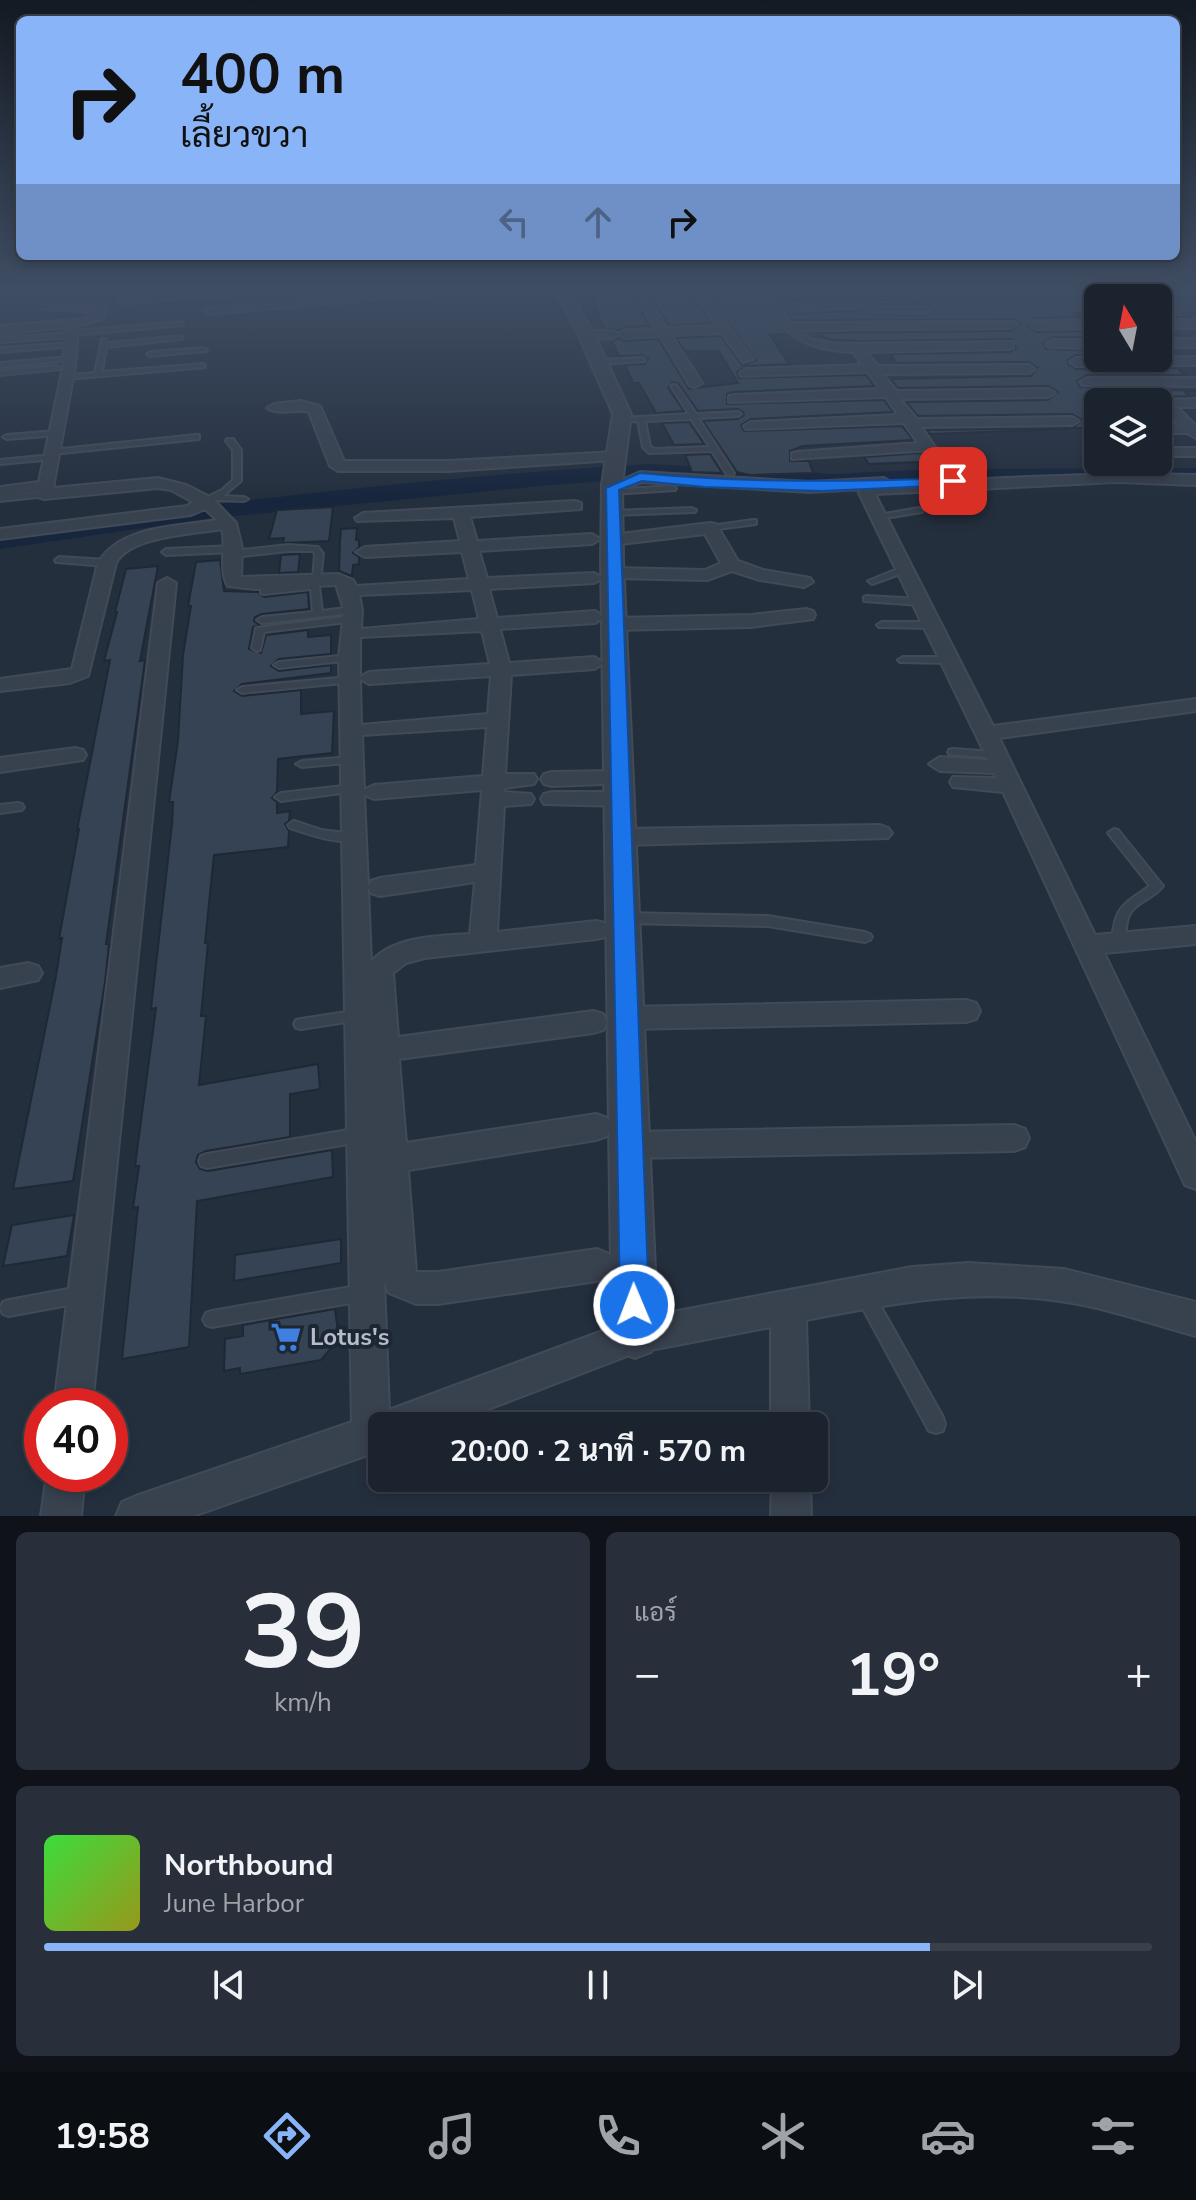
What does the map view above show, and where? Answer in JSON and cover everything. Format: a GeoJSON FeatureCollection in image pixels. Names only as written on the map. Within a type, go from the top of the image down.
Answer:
{"type":"FeatureCollection","features":[{"type":"Feature","properties":{"kind":"street"},"geometry":{"type":"LineString","coordinates":[[45,490],[69,358]]}},
{"type":"Feature","properties":{"kind":"street"},"geometry":{"type":"LineString","coordinates":[[597,358],[622,420],[610,497],[604,575],[622,837],[610,924],[627,1018],[635,1336]]}},
{"type":"Feature","properties":{"kind":"street"},"geometry":{"type":"LineString","coordinates":[[679,358],[695,383]]}},
{"type":"Feature","properties":{"kind":"street"},"geometry":{"type":"LineString","coordinates":[[742,358],[747,366],[1029,369]]}},
{"type":"Feature","properties":{"kind":"street"},"geometry":{"type":"LineString","coordinates":[[797,456],[926,448],[928,445],[912,421],[865,358]]}},
{"type":"Feature","properties":{"kind":"street"},"geometry":{"type":"LineString","coordinates":[[1172,362],[1196,361]]}},
{"type":"Feature","properties":{"kind":"street"},"geometry":{"type":"LineString","coordinates":[[1076,362],[1084,362]]}},
{"type":"Feature","properties":{"kind":"street"},"geometry":{"type":"LineString","coordinates":[[1164,372],[1175,382]]}},
{"type":"Feature","properties":{"kind":"street"},"geometry":{"type":"LineString","coordinates":[[1087,382],[1196,382]]}},
{"type":"Feature","properties":{"kind":"street"},"geometry":{"type":"LineString","coordinates":[[736,406],[893,394],[1048,393]]}},
{"type":"Feature","properties":{"kind":"street"},"geometry":{"type":"LineString","coordinates":[[1172,403],[1196,403]]}},
{"type":"Feature","properties":{"kind":"street"},"geometry":{"type":"LineString","coordinates":[[274,408],[309,405],[315,409],[338,466],[448,466],[610,497],[710,528],[731,565],[760,575],[804,582]]}},
{"type":"Feature","properties":{"kind":"street"},"geometry":{"type":"LineString","coordinates":[[1172,412],[1194,432]]}},
{"type":"Feature","properties":{"kind":"street"},"geometry":{"type":"LineString","coordinates":[[751,426],[912,421],[1072,421]]}},
{"type":"Feature","properties":{"kind":"street"},"geometry":{"type":"LineString","coordinates":[[1172,430],[1194,432]]}},
{"type":"Feature","properties":{"kind":"street"},"geometry":{"type":"LineString","coordinates":[[1172,452],[1196,452]]}},
{"type":"Feature","properties":{"kind":"street"},"geometry":{"type":"LineString","coordinates":[[365,552],[470,546],[610,497],[640,477],[705,483],[822,487],[1116,477],[1196,480]]}},
{"type":"Feature","properties":{"kind":"street"},"geometry":{"type":"LineString","coordinates":[[1002,481],[996,484],[873,488],[867,493],[986,733],[1085,945],[1191,1153],[1196,1175]]}},
{"type":"Feature","properties":{"kind":"street"},"geometry":{"type":"LineString","coordinates":[[0,492],[167,483],[221,507],[234,552],[231,576],[234,582],[344,581],[358,613],[352,760],[363,790],[354,838],[362,1135],[367,1292],[381,1412]]}},
{"type":"Feature","properties":{"kind":"street"},"geometry":{"type":"LineString","coordinates":[[363,518],[575,506]]}},
{"type":"Feature","properties":{"kind":"street"},"geometry":{"type":"LineString","coordinates":[[0,534],[221,507]]}},
{"type":"Feature","properties":{"kind":"street"},"geometry":{"type":"LineString","coordinates":[[0,685],[70,677],[81,672],[107,563],[113,552],[132,540],[221,507]]}},
{"type":"Feature","properties":{"kind":"street"},"geometry":{"type":"LineString","coordinates":[[461,512],[501,670],[483,943]]}},
{"type":"Feature","properties":{"kind":"street"},"geometry":{"type":"LineString","coordinates":[[358,613],[479,584],[604,575],[707,575],[731,565]]}},
{"type":"Feature","properties":{"kind":"street"},"geometry":{"type":"LineString","coordinates":[[75,1388],[167,583]]}},
{"type":"Feature","properties":{"kind":"street"},"geometry":{"type":"LineString","coordinates":[[358,613],[489,623],[751,621],[806,615]]}},
{"type":"Feature","properties":{"kind":"street"},"geometry":{"type":"LineString","coordinates":[[356,672],[501,670],[594,663]]}},
{"type":"Feature","properties":{"kind":"street"},"geometry":{"type":"LineString","coordinates":[[986,733],[1196,705]]}},
{"type":"Feature","properties":{"kind":"street"},"geometry":{"type":"LineString","coordinates":[[366,730],[498,720]]}},
{"type":"Feature","properties":{"kind":"street"},"geometry":{"type":"LineString","coordinates":[[0,765],[75,755]]}},
{"type":"Feature","properties":{"kind":"street"},"geometry":{"type":"LineString","coordinates":[[946,758],[1003,769]]}},
{"type":"Feature","properties":{"kind":"street"},"geometry":{"type":"LineString","coordinates":[[961,782],[1003,769]]}},
{"type":"Feature","properties":{"kind":"street"},"geometry":{"type":"LineString","coordinates":[[552,789],[620,788]]}},
{"type":"Feature","properties":{"kind":"street"},"geometry":{"type":"LineString","coordinates":[[363,790],[525,789]]}},
{"type":"Feature","properties":{"kind":"street"},"geometry":{"type":"LineString","coordinates":[[622,837],[880,833]]}},
{"type":"Feature","properties":{"kind":"street"},"geometry":{"type":"LineString","coordinates":[[380,887],[487,872]]}},
{"type":"Feature","properties":{"kind":"street"},"geometry":{"type":"LineString","coordinates":[[597,1265],[438,1288],[416,1288],[401,1282],[379,971],[383,963],[403,952],[610,924]]}},
{"type":"Feature","properties":{"kind":"street"},"geometry":{"type":"LineString","coordinates":[[1085,945],[1196,935]]}},
{"type":"Feature","properties":{"kind":"street"},"geometry":{"type":"LineString","coordinates":[[0,978],[28,973]]}},
{"type":"Feature","properties":{"kind":"street"},"geometry":{"type":"LineString","coordinates":[[627,1018],[966,1011]]}},
{"type":"Feature","properties":{"kind":"street"},"geometry":{"type":"LineString","coordinates":[[385,1050],[593,1022]]}},
{"type":"Feature","properties":{"kind":"street"},"geometry":{"type":"LineString","coordinates":[[391,1159],[596,1127]]}},
{"type":"Feature","properties":{"kind":"street"},"geometry":{"type":"LineString","coordinates":[[630,1145],[1014,1138]]}},
{"type":"Feature","properties":{"kind":"street"},"geometry":{"type":"LineString","coordinates":[[433,1412],[635,1336],[912,1283],[968,1279],[1064,1285],[1196,1319]]}},
{"type":"Feature","properties":{"kind":"street"},"geometry":{"type":"LineString","coordinates":[[788,1308],[790,1412]]}},
{"type":"Feature","properties":{"kind":"street"},"geometry":{"type":"LineString","coordinates":[[136,1516],[368,1436]]}},
{"type":"Feature","properties":{"kind":"street"},"geometry":{"type":"LineString","coordinates":[[61,1516],[64,1492]]}},
{"type":"Feature","properties":{"kind":"street"},"geometry":{"type":"LineString","coordinates":[[791,1492],[791,1516]]}},
{"type":"Feature","properties":{"kind":"lane"},"geometry":{"type":"LineString","coordinates":[[0,365],[27,358]]}},
{"type":"Feature","properties":{"kind":"lane"},"geometry":{"type":"LineString","coordinates":[[0,373],[40,358]]}},
{"type":"Feature","properties":{"kind":"lane"},"geometry":{"type":"LineString","coordinates":[[82,358],[98,374]]}},
{"type":"Feature","properties":{"kind":"lane"},"geometry":{"type":"LineString","coordinates":[[98,374],[101,358]]}},
{"type":"Feature","properties":{"kind":"lane"},"geometry":{"type":"LineString","coordinates":[[150,358],[150,370]]}},
{"type":"Feature","properties":{"kind":"lane"},"geometry":{"type":"LineString","coordinates":[[599,362],[643,360]]}},
{"type":"Feature","properties":{"kind":"lane"},"geometry":{"type":"LineString","coordinates":[[98,374],[203,366]]}},
{"type":"Feature","properties":{"kind":"lane"},"geometry":{"type":"LineString","coordinates":[[674,386],[730,473]]}},
{"type":"Feature","properties":{"kind":"lane"},"geometry":{"type":"LineString","coordinates":[[622,420],[693,416],[736,406]]}},
{"type":"Feature","properties":{"kind":"lane"},"geometry":{"type":"LineString","coordinates":[[641,419],[647,447],[652,451],[714,449]]}},
{"type":"Feature","properties":{"kind":"lane"},"geometry":{"type":"LineString","coordinates":[[7,437],[56,433]]}},
{"type":"Feature","properties":{"kind":"lane"},"geometry":{"type":"LineString","coordinates":[[0,462],[196,437]]}},
{"type":"Feature","properties":{"kind":"lane"},"geometry":{"type":"LineString","coordinates":[[221,507],[237,481],[237,450],[230,441]]}},
{"type":"Feature","properties":{"kind":"lane"},"geometry":{"type":"LineString","coordinates":[[610,497],[672,488]]}},
{"type":"Feature","properties":{"kind":"lane"},"geometry":{"type":"LineString","coordinates":[[0,499],[45,490]]}},
{"type":"Feature","properties":{"kind":"lane"},"geometry":{"type":"LineString","coordinates":[[610,497],[692,510]]}},
{"type":"Feature","properties":{"kind":"lane"},"geometry":{"type":"LineString","coordinates":[[879,517],[919,510]]}},
{"type":"Feature","properties":{"kind":"lane"},"geometry":{"type":"LineString","coordinates":[[710,528],[753,522]]}},
{"type":"Feature","properties":{"kind":"lane"},"geometry":{"type":"LineString","coordinates":[[166,552],[234,552]]}},
{"type":"Feature","properties":{"kind":"lane"},"geometry":{"type":"LineString","coordinates":[[59,560],[107,563]]}},
{"type":"Feature","properties":{"kind":"lane"},"geometry":{"type":"LineString","coordinates":[[872,581],[905,569]]}},
{"type":"Feature","properties":{"kind":"lane"},"geometry":{"type":"LineString","coordinates":[[264,591],[315,586],[318,614]]}},
{"type":"Feature","properties":{"kind":"lane"},"geometry":{"type":"LineString","coordinates":[[867,599],[920,602]]}},
{"type":"Feature","properties":{"kind":"lane"},"geometry":{"type":"LineString","coordinates":[[262,620],[358,613]]}},
{"type":"Feature","properties":{"kind":"lane"},"geometry":{"type":"LineString","coordinates":[[257,648],[259,630],[358,613]]}},
{"type":"Feature","properties":{"kind":"lane"},"geometry":{"type":"LineString","coordinates":[[882,625],[932,625]]}},
{"type":"Feature","properties":{"kind":"lane"},"geometry":{"type":"LineString","coordinates":[[903,660],[948,660]]}},
{"type":"Feature","properties":{"kind":"lane"},"geometry":{"type":"LineString","coordinates":[[279,665],[356,672]]}},
{"type":"Feature","properties":{"kind":"lane"},"geometry":{"type":"LineString","coordinates":[[242,690],[356,672]]}},
{"type":"Feature","properties":{"kind":"lane"},"geometry":{"type":"LineString","coordinates":[[302,764],[352,760]]}},
{"type":"Feature","properties":{"kind":"lane"},"geometry":{"type":"LineString","coordinates":[[281,797],[363,790]]}},
{"type":"Feature","properties":{"kind":"lane"},"geometry":{"type":"LineString","coordinates":[[0,809],[18,807]]}},
{"type":"Feature","properties":{"kind":"lane"},"geometry":{"type":"LineString","coordinates":[[294,825],[320,834],[354,838]]}},
{"type":"Feature","properties":{"kind":"lane"},"geometry":{"type":"LineString","coordinates":[[1114,833],[1157,886],[1125,907],[1119,919],[1119,942]]}},
{"type":"Feature","properties":{"kind":"lane"},"geometry":{"type":"LineString","coordinates":[[610,924],[768,921],[865,937]]}},
{"type":"Feature","properties":{"kind":"lane"},"geometry":{"type":"LineString","coordinates":[[301,1024],[359,1015]]}},
{"type":"Feature","properties":{"kind":"lane"},"geometry":{"type":"LineString","coordinates":[[207,1161],[362,1135]]}},
{"type":"Feature","properties":{"kind":"lane"},"geometry":{"type":"LineString","coordinates":[[212,1319],[367,1292]]}},
{"type":"Feature","properties":{"kind":"lane"},"geometry":{"type":"LineString","coordinates":[[9,1308],[86,1293]]}},
{"type":"Feature","properties":{"kind":"lane"},"geometry":{"type":"LineString","coordinates":[[864,1293],[936,1424]]}},
{"type":"Feature","properties":{"kind":"building"},"geometry":{"type":"Polygon","coordinates":[[[646,358],[670,358],[689,389],[738,383],[723,358],[737,358],[742,365],[756,360],[754,358],[785,358],[789,364],[746,366],[737,372],[739,378],[866,375],[874,386],[734,392],[727,394],[727,404],[884,400],[893,412],[751,419],[741,425],[744,431],[902,426],[913,440],[803,446],[790,451],[790,461],[809,461],[813,473],[750,475],[737,472],[703,421],[738,419],[744,415],[743,412],[738,409],[698,411],[678,383],[672,382],[668,388],[684,411],[656,413],[639,383],[633,383],[625,365],[645,364],[646,358]]]}},
{"type":"Feature","properties":{"kind":"building"},"geometry":{"type":"Polygon","coordinates":[[[893,358],[1072,358],[1068,364],[1076,369],[1084,369],[1084,372],[1172,372],[1172,368],[1177,368],[1185,375],[1087,375],[1077,381],[1080,387],[1109,388],[1084,388],[1084,428],[1073,428],[1082,420],[1072,414],[918,416],[906,402],[1048,400],[1058,392],[1048,386],[898,388],[891,379],[1031,376],[1038,368],[1029,362],[896,363],[893,358]]]}},
{"type":"Feature","properties":{"kind":"building"},"geometry":{"type":"Polygon","coordinates":[[[1172,390],[1195,391],[1184,391],[1189,396],[1172,396],[1172,390]]]}},
{"type":"Feature","properties":{"kind":"building"},"geometry":{"type":"Polygon","coordinates":[[[689,422],[704,444],[674,445],[662,423],[689,422]]]}},
{"type":"Feature","properties":{"kind":"building"},"geometry":{"type":"Polygon","coordinates":[[[1068,428],[930,434],[927,430],[1068,428]]]}},
{"type":"Feature","properties":{"kind":"building"},"geometry":{"type":"Polygon","coordinates":[[[935,452],[943,461],[869,464],[864,457],[935,452]]]}},
{"type":"Feature","properties":{"kind":"building"},"geometry":{"type":"Polygon","coordinates":[[[710,454],[722,473],[692,472],[685,455],[710,454]]]}},
{"type":"Feature","properties":{"kind":"building"},"geometry":{"type":"Polygon","coordinates":[[[333,507],[329,541],[283,543],[284,538],[269,539],[277,510],[333,507]]]}},
{"type":"Feature","properties":{"kind":"building"},"geometry":{"type":"Polygon","coordinates":[[[357,528],[359,547],[353,553],[359,557],[359,564],[353,565],[352,576],[339,571],[341,529],[357,528]]]}},
{"type":"Feature","properties":{"kind":"building"},"geometry":{"type":"Polygon","coordinates":[[[300,554],[298,572],[279,573],[281,555],[300,554]]]}},
{"type":"Feature","properties":{"kind":"building"},"geometry":{"type":"Polygon","coordinates":[[[220,560],[224,591],[258,592],[264,597],[308,592],[309,609],[255,617],[254,621],[259,625],[253,627],[249,649],[261,653],[266,635],[308,630],[308,637],[331,635],[331,654],[279,659],[271,666],[279,671],[331,665],[331,673],[242,684],[234,691],[242,696],[301,690],[301,714],[334,711],[332,753],[278,759],[277,792],[272,798],[277,802],[277,813],[290,811],[289,821],[285,824],[289,831],[288,847],[214,855],[205,943],[208,943],[201,1016],[206,1016],[199,1085],[318,1064],[320,1089],[290,1094],[290,1137],[206,1151],[198,1155],[196,1162],[200,1169],[208,1171],[332,1150],[333,1177],[197,1201],[189,1347],[122,1359],[138,1207],[133,1208],[139,1166],[135,1166],[156,1008],[151,1009],[172,824],[173,802],[169,802],[178,741],[183,655],[191,606],[188,606],[196,562],[220,560]]]}},
{"type":"Feature","properties":{"kind":"building"},"geometry":{"type":"Polygon","coordinates":[[[158,566],[140,661],[145,660],[106,944],[109,944],[105,982],[73,1181],[13,1189],[56,976],[77,830],[110,660],[104,661],[115,612],[126,569],[158,566]]]}},
{"type":"Feature","properties":{"kind":"building"},"geometry":{"type":"Polygon","coordinates":[[[74,1215],[67,1256],[3,1266],[12,1225],[74,1215]]]}},
{"type":"Feature","properties":{"kind":"building"},"geometry":{"type":"Polygon","coordinates":[[[341,1239],[341,1263],[234,1281],[235,1255],[341,1239]]]}},
{"type":"Feature","properties":{"kind":"building","name":"Lotus's"},"geometry":{"type":"Polygon","coordinates":[[[335,1309],[339,1339],[321,1360],[240,1374],[240,1368],[224,1371],[225,1339],[243,1336],[243,1325],[335,1309]]]}},
{"type":"Feature","properties":{"kind":"waterway"},"geometry":{"type":"LineString","coordinates":[[0,541],[205,511],[550,477],[649,471],[833,482],[937,477],[1196,476]]}},
{"type":"Feature","properties":{"kind":"place","name":"Lotus's"},"geometry":{"type":"Point","coordinates":[286,1337]}},
{"type":"Feature","properties":{"kind":"route"},"geometry":{"type":"LineString","coordinates":[[634,1305],[612,488],[640,477],[705,483],[822,487],[953,481]]}}]}
